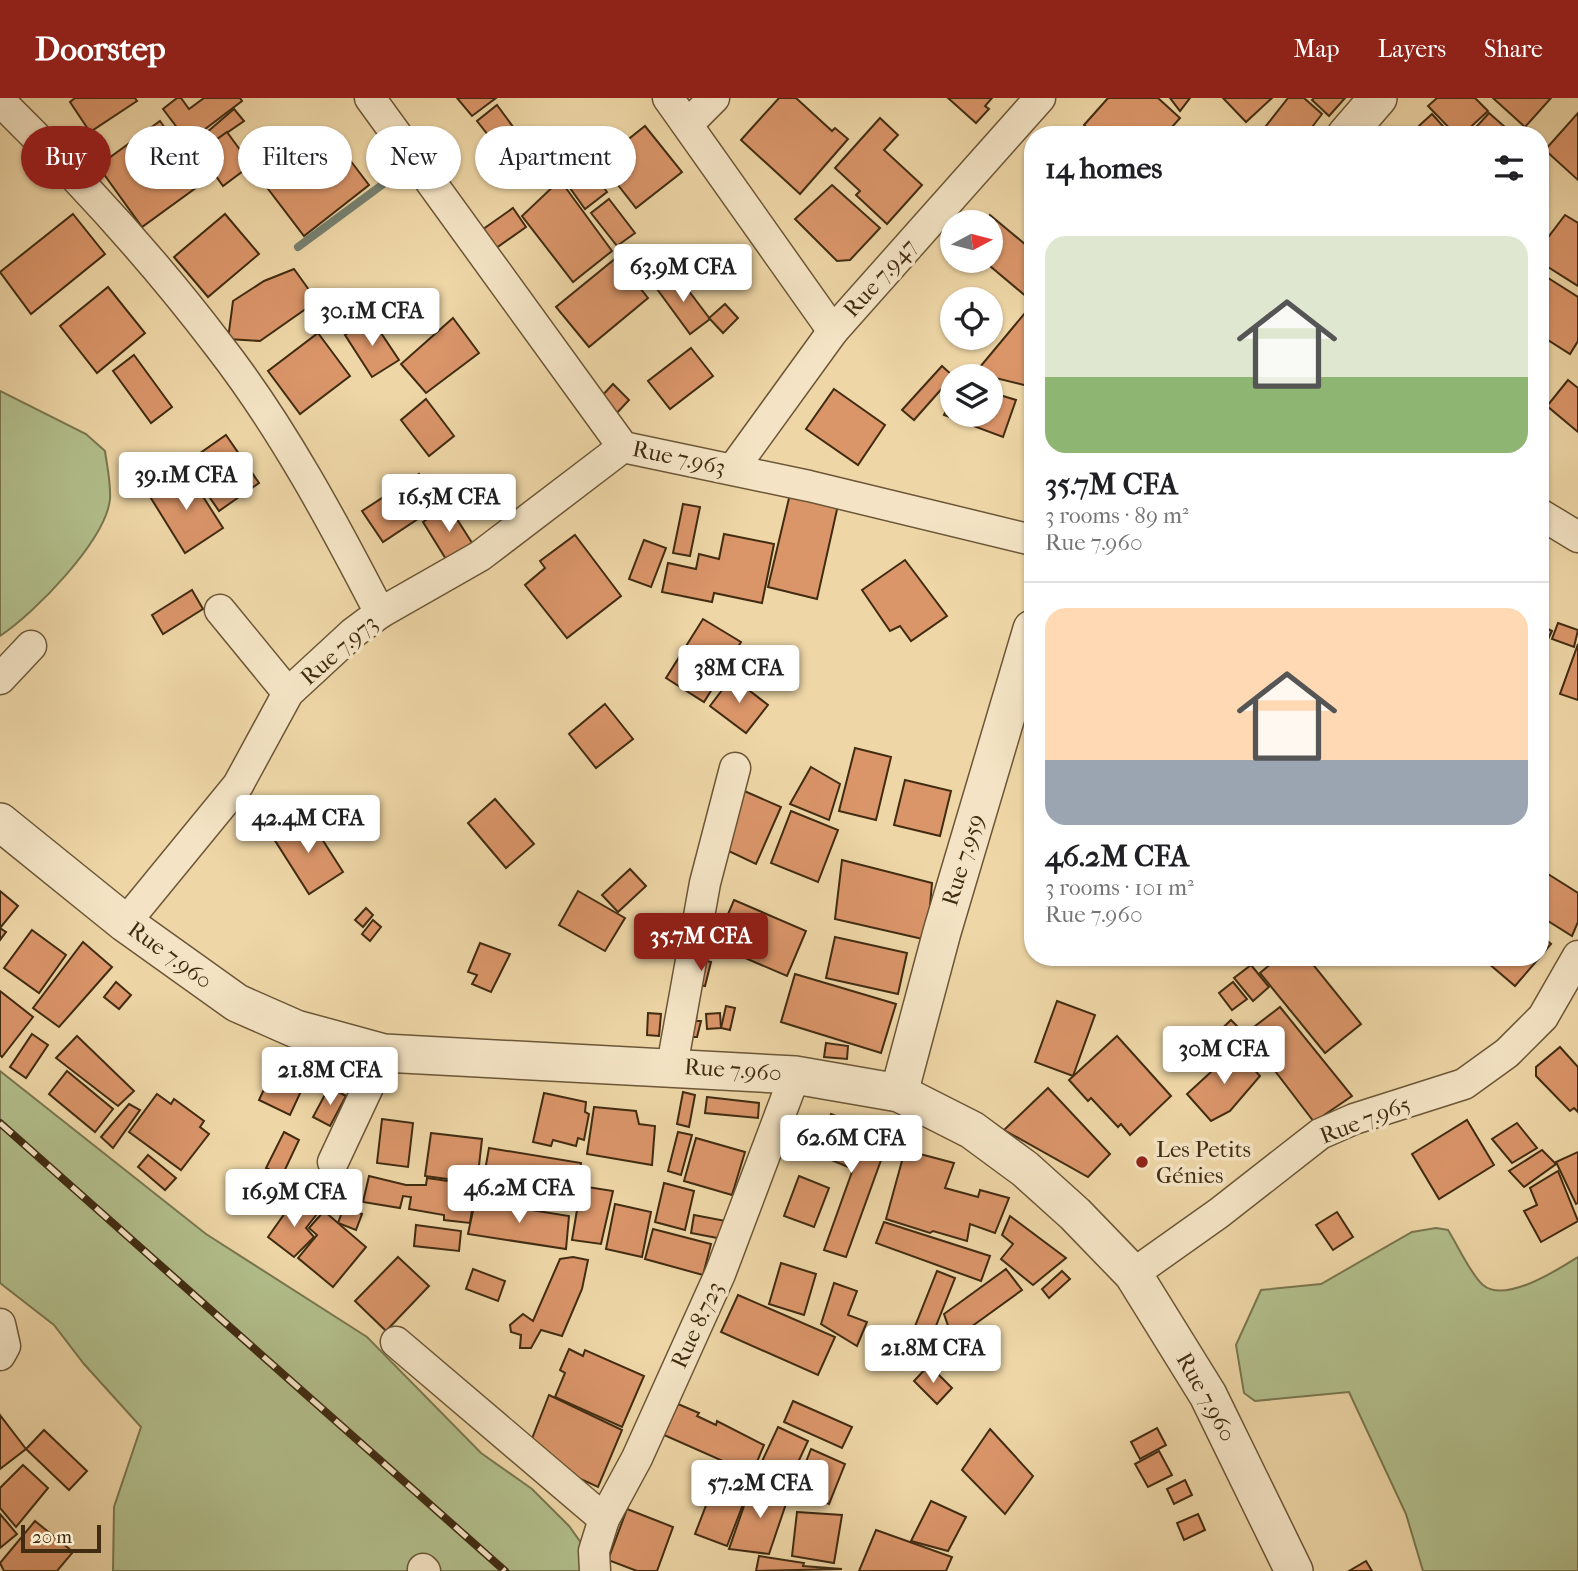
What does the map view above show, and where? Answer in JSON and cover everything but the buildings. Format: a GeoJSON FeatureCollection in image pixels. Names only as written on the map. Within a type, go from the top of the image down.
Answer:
{"type":"FeatureCollection","features":[{"type":"Feature","properties":{"kind":"street","name":"Rue 7.963"},"geometry":{"type":"LineString","coordinates":[[370,98],[622,447],[733,469],[1024,538]]}},
{"type":"Feature","properties":{"kind":"street"},"geometry":{"type":"LineString","coordinates":[[668,98],[688,124],[709,160],[833,331]]}},
{"type":"Feature","properties":{"kind":"street"},"geometry":{"type":"LineString","coordinates":[[688,124],[714,98]]}},
{"type":"Feature","properties":{"kind":"street","name":"Rue 7.947"},"geometry":{"type":"LineString","coordinates":[[733,469],[833,331],[1040,98]]}},
{"type":"Feature","properties":{"kind":"street"},"geometry":{"type":"LineString","coordinates":[[1354,126],[1378,98]]}},
{"type":"Feature","properties":{"kind":"street"},"geometry":{"type":"LineString","coordinates":[[0,101],[57,156],[220,347],[275,430],[380,613]]}},
{"type":"Feature","properties":{"kind":"street","name":"Rue 7.973"},"geometry":{"type":"LineString","coordinates":[[125,923],[238,785],[288,693],[353,633],[380,613],[480,556],[622,447]]}},
{"type":"Feature","properties":{"kind":"street"},"geometry":{"type":"LineString","coordinates":[[1549,519],[1578,537]]}},
{"type":"Feature","properties":{"kind":"street"},"geometry":{"type":"LineString","coordinates":[[220,610],[288,693]]}},
{"type":"Feature","properties":{"kind":"street"},"geometry":{"type":"LineString","coordinates":[[0,679],[31,646]]}},
{"type":"Feature","properties":{"kind":"street","name":"Rue 7.959"},"geometry":{"type":"LineString","coordinates":[[899,1093],[942,932],[1024,656]]}},
{"type":"Feature","properties":{"kind":"street"},"geometry":{"type":"LineString","coordinates":[[672,1066],[701,906],[735,768]]}},
{"type":"Feature","properties":{"kind":"street","name":"Rue 7.960"},"geometry":{"type":"LineString","coordinates":[[0,822],[125,923],[237,1003],[296,1029],[384,1053],[672,1066],[795,1075],[899,1093],[972,1130],[1025,1169],[1075,1214],[1133,1274],[1208,1395],[1294,1571]]}},
{"type":"Feature","properties":{"kind":"street","name":"Rue 7.965"},"geometry":{"type":"LineString","coordinates":[[1133,1274],[1219,1213],[1320,1134],[1353,1119],[1464,1084],[1507,1054],[1543,1017],[1578,956]]}},
{"type":"Feature","properties":{"kind":"street"},"geometry":{"type":"LineString","coordinates":[[333,1162],[384,1053]]}},
{"type":"Feature","properties":{"kind":"street","name":"Rue 8.723"},"geometry":{"type":"LineString","coordinates":[[595,1571],[594,1551],[604,1519],[637,1458],[720,1274],[795,1075]]}},
{"type":"Feature","properties":{"kind":"street"},"geometry":{"type":"LineString","coordinates":[[0,1324],[5,1346],[0,1355]]}},
{"type":"Feature","properties":{"kind":"street"},"geometry":{"type":"LineString","coordinates":[[397,1342],[604,1519]]}},
{"type":"Feature","properties":{"kind":"green space"},"geometry":{"type":"Polygon","coordinates":[[[0,391],[86,434],[105,451],[110,499],[106,516],[96,535],[66,575],[31,611],[0,636],[0,391]]]}},
{"type":"Feature","properties":{"kind":"green space"},"geometry":{"type":"Polygon","coordinates":[[[0,1071],[206,1234],[367,1337],[481,1453],[532,1489],[569,1526],[596,1571],[113,1571],[114,1507],[141,1427],[84,1364],[54,1325],[0,1283],[0,1071]]]}},
{"type":"Feature","properties":{"kind":"green space"},"geometry":{"type":"Polygon","coordinates":[[[1436,1228],[1448,1230],[1474,1274],[1483,1285],[1493,1290],[1518,1288],[1532,1283],[1578,1257],[1578,1571],[1423,1571],[1406,1514],[1349,1392],[1255,1401],[1244,1393],[1236,1345],[1261,1290],[1321,1284],[1412,1232],[1436,1228]]]}},
{"type":"Feature","properties":{"kind":"waterway"},"geometry":{"type":"LineString","coordinates":[[298,247],[376,189]]}},
{"type":"Feature","properties":{"kind":"railway"},"geometry":{"type":"LineString","coordinates":[[0,1123],[505,1571]]}},
{"type":"Feature","properties":{"kind":"place","name":"Les Petits Génies"},"geometry":{"type":"Point","coordinates":[1142,1162]}}]}
